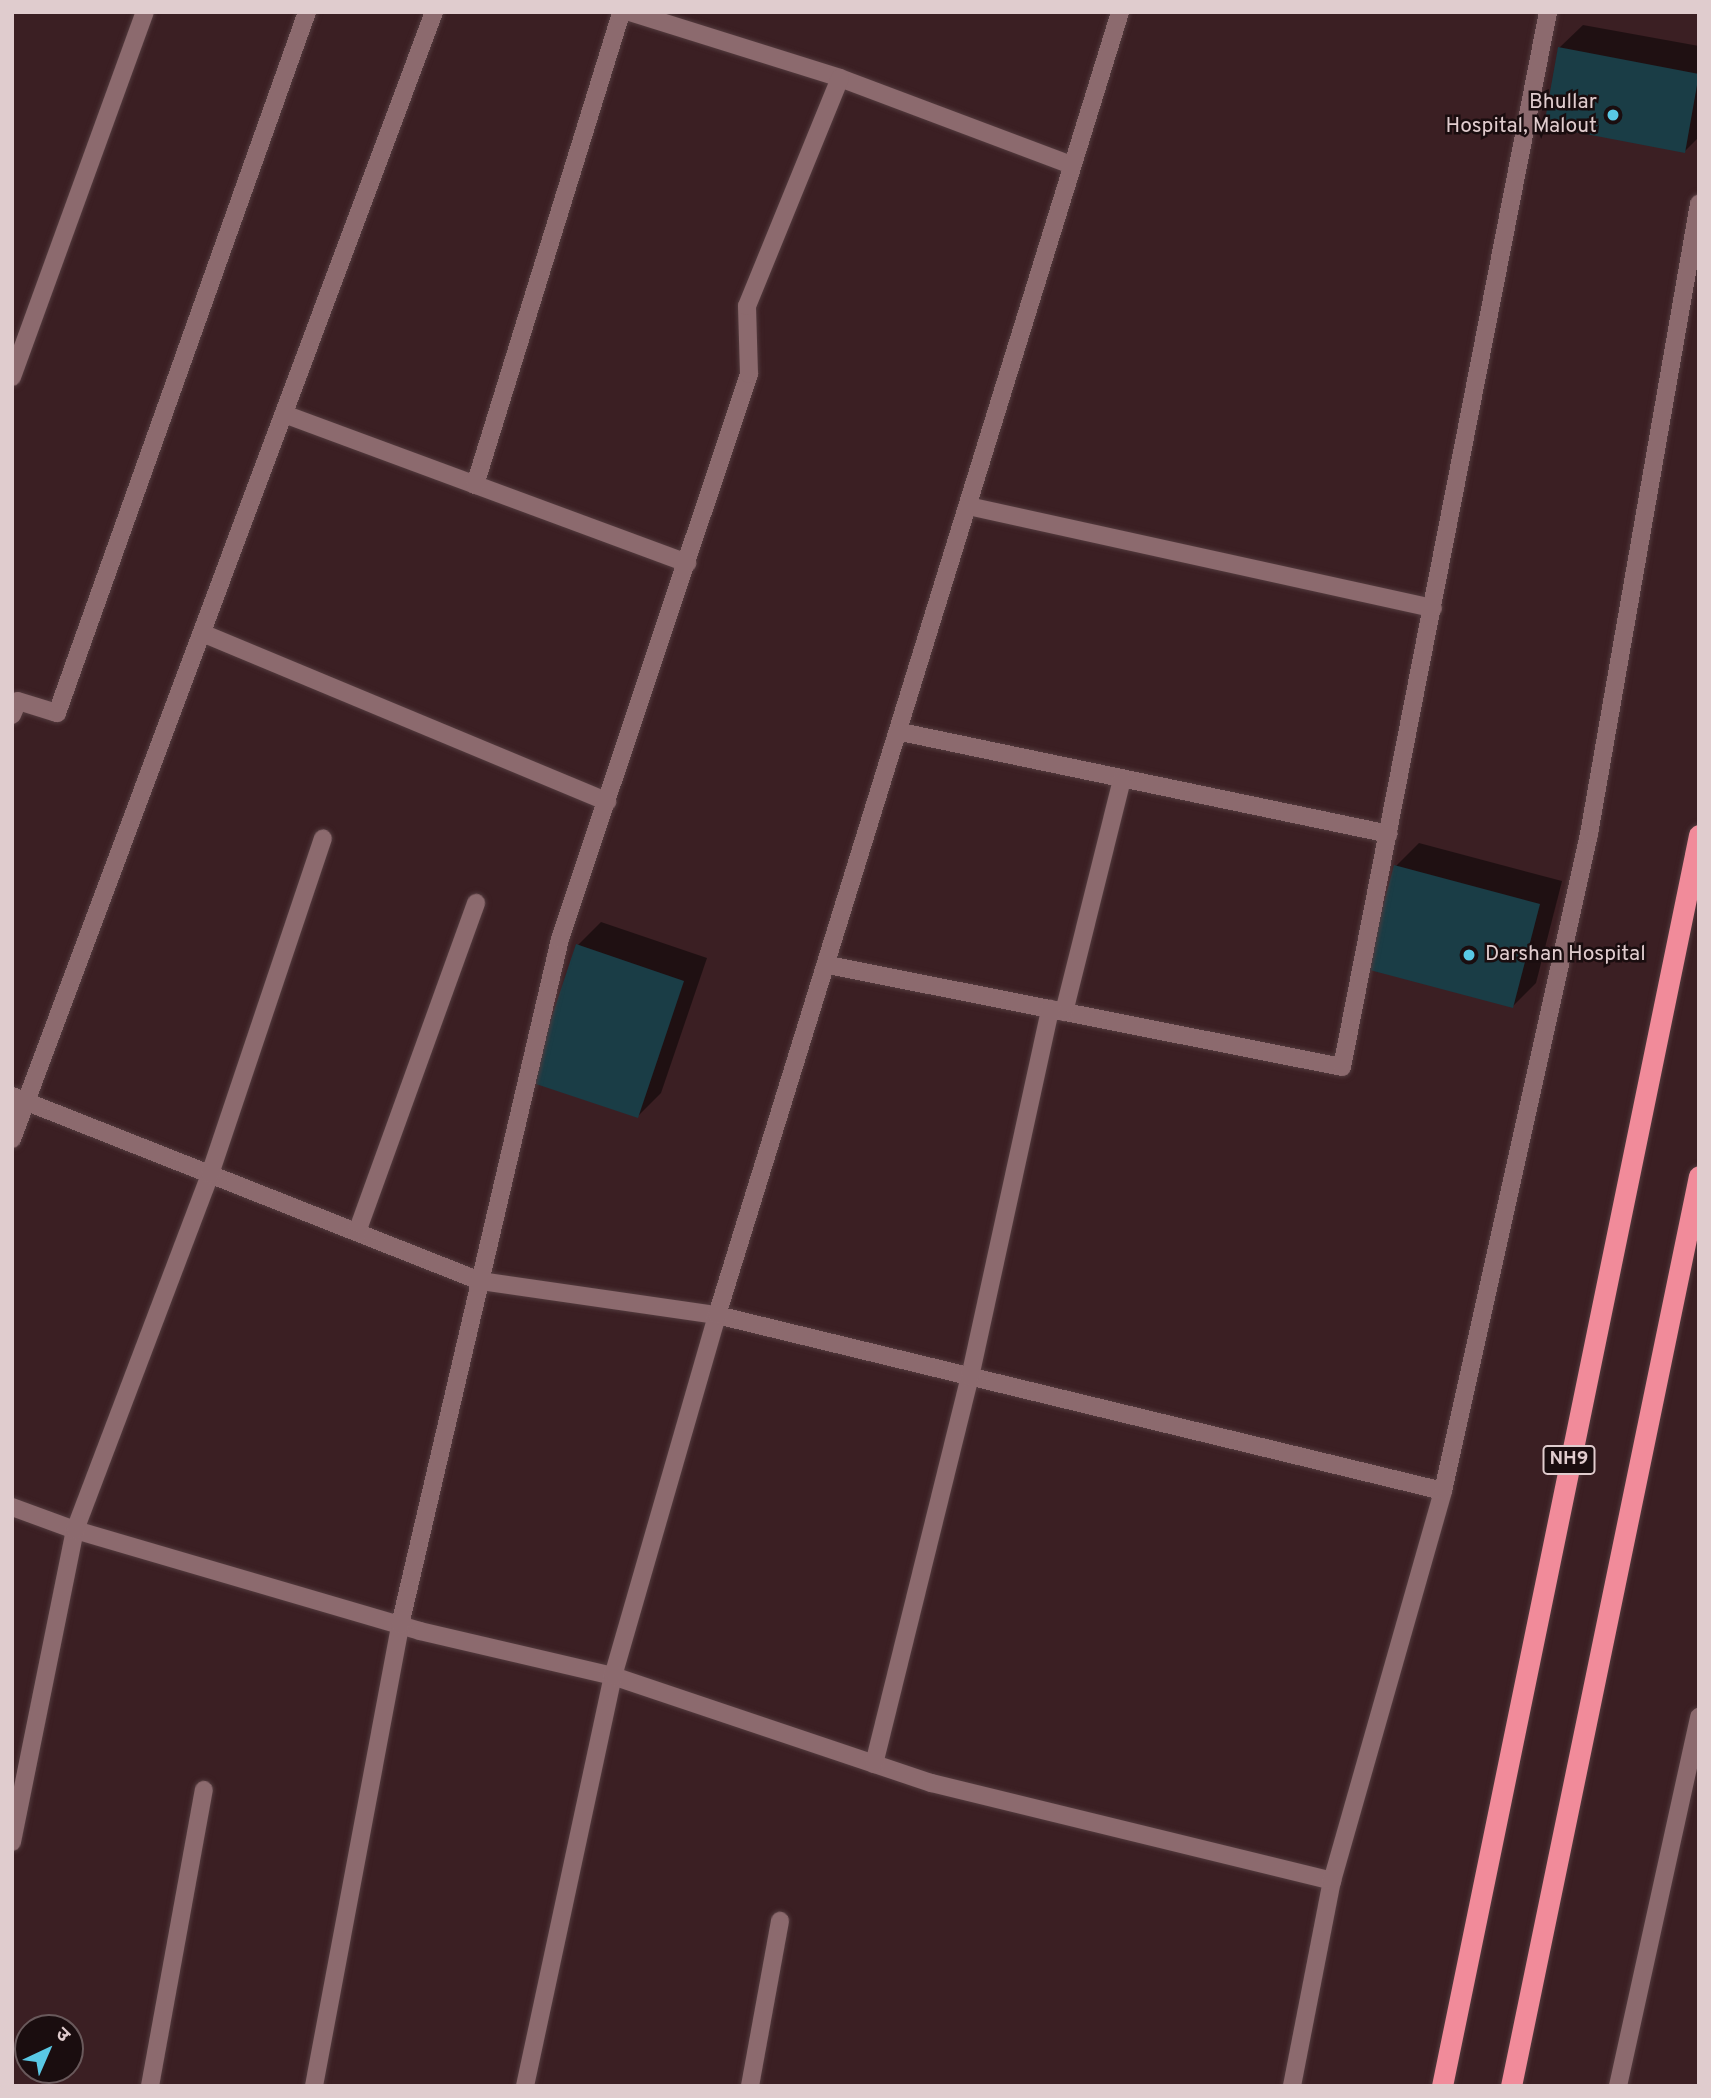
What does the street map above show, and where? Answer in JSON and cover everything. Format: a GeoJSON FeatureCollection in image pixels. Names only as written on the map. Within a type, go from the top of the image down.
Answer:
{"type":"FeatureCollection","features":[{"type":"Feature","properties":{"kind":"highway","name":"NH9"},"geometry":{"type":"LineString","coordinates":[[1442,2086],[1699,835]]}},
{"type":"Feature","properties":{"kind":"highway"},"geometry":{"type":"LineString","coordinates":[[1511,2086],[1699,1176]]}},
{"type":"Feature","properties":{"kind":"street"},"geometry":{"type":"LineString","coordinates":[[12,377],[145,12]]}},
{"type":"Feature","properties":{"kind":"street"},"geometry":{"type":"LineString","coordinates":[[12,715],[18,701],[57,713],[307,12]]}},
{"type":"Feature","properties":{"kind":"street"},"geometry":{"type":"LineString","coordinates":[[12,1139],[20,1099],[202,633],[434,12]]}},
{"type":"Feature","properties":{"kind":"street"},"geometry":{"type":"LineString","coordinates":[[475,485],[621,12]]}},
{"type":"Feature","properties":{"kind":"street"},"geometry":{"type":"LineString","coordinates":[[630,12],[839,78],[1071,165]]}},
{"type":"Feature","properties":{"kind":"street"},"geometry":{"type":"LineString","coordinates":[[525,2086],[613,1676],[717,1315],[901,732],[1071,165],[1120,12]]}},
{"type":"Feature","properties":{"kind":"street"},"geometry":{"type":"LineString","coordinates":[[828,965],[1342,1067],[1548,12]]}},
{"type":"Feature","properties":{"kind":"street"},"geometry":{"type":"LineString","coordinates":[[314,2086],[400,1625],[561,939],[748,374],[747,306],[839,78]]}},
{"type":"Feature","properties":{"kind":"street"},"geometry":{"type":"LineString","coordinates":[[1292,2086],[1332,1881],[1443,1491],[1589,834],[1699,204]]}},
{"type":"Feature","properties":{"kind":"street"},"geometry":{"type":"LineString","coordinates":[[284,414],[687,563]]}},
{"type":"Feature","properties":{"kind":"street"},"geometry":{"type":"LineString","coordinates":[[968,506],[1433,608]]}},
{"type":"Feature","properties":{"kind":"street"},"geometry":{"type":"LineString","coordinates":[[202,633],[607,802]]}},
{"type":"Feature","properties":{"kind":"street"},"geometry":{"type":"LineString","coordinates":[[901,732],[1388,834]]}},
{"type":"Feature","properties":{"kind":"street"},"geometry":{"type":"LineString","coordinates":[[874,1764],[1057,1011],[1122,779]]}},
{"type":"Feature","properties":{"kind":"street"},"geometry":{"type":"LineString","coordinates":[[12,1843],[75,1530],[210,1174],[323,838]]}},
{"type":"Feature","properties":{"kind":"street"},"geometry":{"type":"LineString","coordinates":[[357,1232],[476,903]]}},
{"type":"Feature","properties":{"kind":"street"},"geometry":{"type":"LineString","coordinates":[[20,1099],[480,1280],[717,1315],[1443,1491]]}},
{"type":"Feature","properties":{"kind":"street"},"geometry":{"type":"LineString","coordinates":[[12,1507],[75,1530],[400,1625],[613,1676],[931,1783],[1332,1881]]}},
{"type":"Feature","properties":{"kind":"street"},"geometry":{"type":"LineString","coordinates":[[1618,2086],[1699,1717]]}},
{"type":"Feature","properties":{"kind":"street"},"geometry":{"type":"LineString","coordinates":[[150,2086],[204,1790]]}},
{"type":"Feature","properties":{"kind":"street"},"geometry":{"type":"LineString","coordinates":[[750,2086],[780,1921]]}},
{"type":"Feature","properties":{"kind":"building"},"geometry":{"type":"Polygon","coordinates":[[[1558,47],[1699,74],[1685,153],[1544,126],[1558,47]]]}},
{"type":"Feature","properties":{"kind":"building"},"geometry":{"type":"Polygon","coordinates":[[[1394,865],[1540,904],[1513,1008],[1366,969],[1394,865]]]}},
{"type":"Feature","properties":{"kind":"building"},"geometry":{"type":"Polygon","coordinates":[[[576,944],[684,981],[638,1118],[530,1082],[576,944]]]}},
{"type":"Feature","properties":{"kind":"place","name":"Bhullar Hospital, Malout"},"geometry":{"type":"Point","coordinates":[1613,115]}},
{"type":"Feature","properties":{"kind":"place","name":"Darshan Hospital"},"geometry":{"type":"Point","coordinates":[1469,955]}}]}
